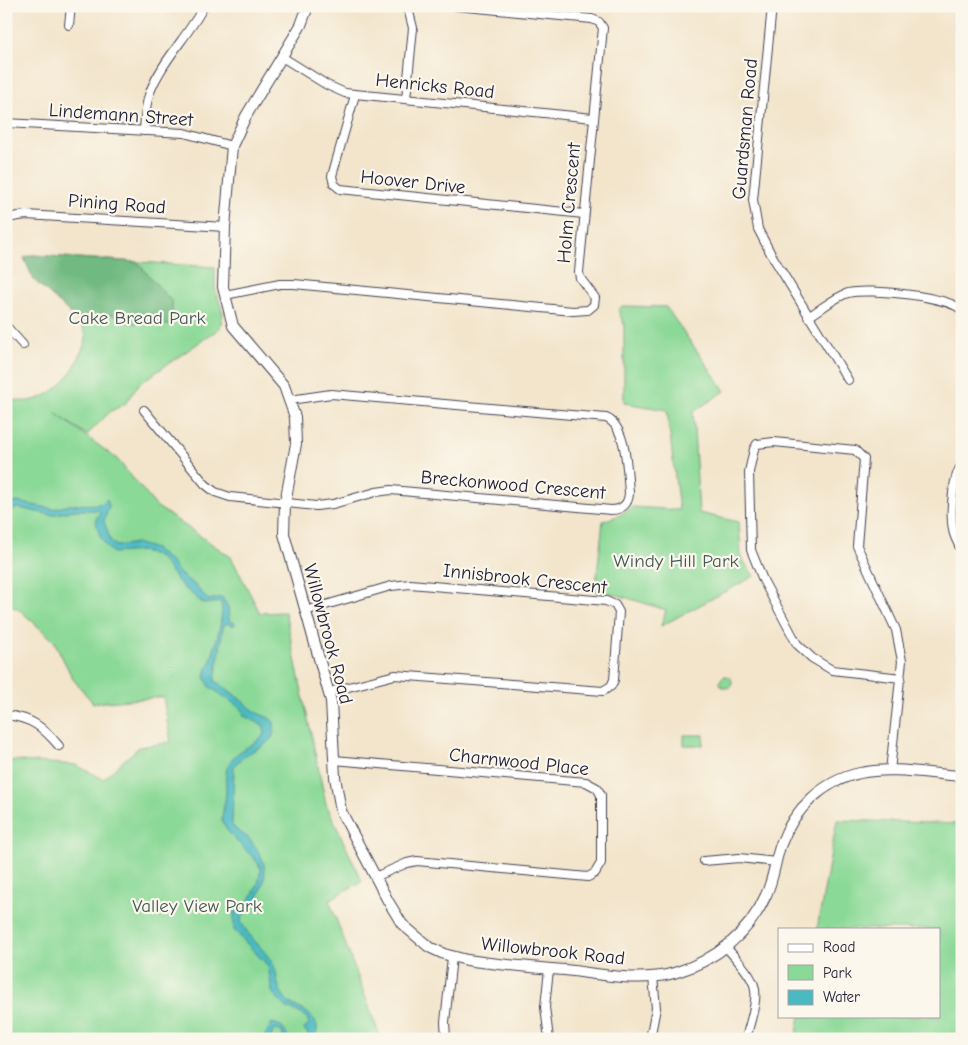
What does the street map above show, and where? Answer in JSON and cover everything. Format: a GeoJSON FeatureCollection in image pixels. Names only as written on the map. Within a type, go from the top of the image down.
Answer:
{"type":"FeatureCollection","features":[{"type":"Feature","properties":{"kind":"street"},"geometry":{"type":"LineString","coordinates":[[69,25],[71,6]]}},
{"type":"Feature","properties":{"kind":"street"},"geometry":{"type":"LineString","coordinates":[[144,131],[146,107],[150,92],[168,58],[204,6]]}},
{"type":"Feature","properties":{"kind":"street","name":"Willowbrook Road"},"geometry":{"type":"LineString","coordinates":[[308,6],[301,25],[240,125],[232,146],[222,272],[225,295],[233,326],[273,372],[290,400],[294,417],[296,444],[285,503],[285,542],[329,692],[333,716],[336,789],[341,811],[397,917],[408,930],[429,946],[452,957],[474,961],[623,976],[653,977],[689,968],[726,947],[756,914],[767,894],[781,844],[792,822],[815,795],[831,784],[852,775],[890,771],[962,776]]}},
{"type":"Feature","properties":{"kind":"street"},"geometry":{"type":"LineString","coordinates":[[406,99],[413,28],[409,12],[411,6]]}},
{"type":"Feature","properties":{"kind":"street","name":"Holm Crescent"},"geometry":{"type":"LineString","coordinates":[[225,295],[280,284],[294,284],[573,311],[588,310],[594,305],[595,298],[580,278],[579,272],[603,28],[599,22],[592,19],[456,6]]}},
{"type":"Feature","properties":{"kind":"street","name":"Guardsman Road"},"geometry":{"type":"LineString","coordinates":[[772,6],[753,200],[762,238],[808,318],[848,380]]}},
{"type":"Feature","properties":{"kind":"street","name":"Henricks Road"},"geometry":{"type":"LineString","coordinates":[[282,57],[327,85],[355,94],[593,118]]}},
{"type":"Feature","properties":{"kind":"street","name":"Hoover Drive"},"geometry":{"type":"LineString","coordinates":[[355,94],[332,176],[334,184],[340,189],[584,214]]}},
{"type":"Feature","properties":{"kind":"street","name":"Lindemann Street"},"geometry":{"type":"LineString","coordinates":[[6,123],[191,134],[232,146]]}},
{"type":"Feature","properties":{"kind":"street","name":"Pining Road"},"geometry":{"type":"LineString","coordinates":[[6,218],[26,215],[225,227]]}},
{"type":"Feature","properties":{"kind":"street"},"geometry":{"type":"LineString","coordinates":[[808,318],[848,293],[885,293],[940,298],[962,310]]}},
{"type":"Feature","properties":{"kind":"street"},"geometry":{"type":"LineString","coordinates":[[6,326],[23,345]]}},
{"type":"Feature","properties":{"kind":"street","name":"Breckonwood Crescent"},"geometry":{"type":"LineString","coordinates":[[144,410],[211,489],[230,497],[322,506],[391,490],[611,510],[624,506],[629,496],[620,432],[614,423],[606,418],[331,394],[290,400]]}},
{"type":"Feature","properties":{"kind":"street"},"geometry":{"type":"LineString","coordinates":[[890,771],[901,678],[902,661],[896,630],[857,546],[865,466],[862,454],[854,450],[774,442],[757,444],[754,449],[749,472],[751,550],[761,576],[797,644],[812,658],[832,670],[901,678]]}},
{"type":"Feature","properties":{"kind":"street"},"geometry":{"type":"LineString","coordinates":[[962,465],[955,478],[952,521],[954,535],[962,551]]}},
{"type":"Feature","properties":{"kind":"street","name":"Innisbrook Crescent"},"geometry":{"type":"LineString","coordinates":[[305,611],[391,586],[410,584],[606,601],[615,606],[619,612],[614,680],[611,686],[603,691],[395,675],[329,692]]}},
{"type":"Feature","properties":{"kind":"street"},"geometry":{"type":"LineString","coordinates":[[6,716],[26,718],[36,723],[60,746]]}},
{"type":"Feature","properties":{"kind":"street","name":"Charnwood Place"},"geometry":{"type":"LineString","coordinates":[[334,760],[586,782],[597,788],[601,795],[601,863],[595,873],[588,877],[417,861],[406,863],[375,877]]}},
{"type":"Feature","properties":{"kind":"street"},"geometry":{"type":"LineString","coordinates":[[704,861],[739,858],[776,862]]}},
{"type":"Feature","properties":{"kind":"street"},"geometry":{"type":"LineString","coordinates":[[726,947],[754,986],[755,995],[746,1039]]}},
{"type":"Feature","properties":{"kind":"street"},"geometry":{"type":"LineString","coordinates":[[446,1039],[445,1022],[452,957]]}},
{"type":"Feature","properties":{"kind":"street"},"geometry":{"type":"LineString","coordinates":[[549,969],[545,1006],[549,1039]]}},
{"type":"Feature","properties":{"kind":"street"},"geometry":{"type":"LineString","coordinates":[[650,1039],[656,1008],[653,977]]}},
{"type":"Feature","properties":{"kind":"green space","name":"Valley View Park"},"geometry":{"type":"Polygon","coordinates":[[[32,255],[215,267],[215,288],[223,313],[220,328],[139,384],[125,404],[111,411],[87,435],[55,413],[117,459],[156,506],[231,557],[260,613],[285,612],[326,804],[362,881],[329,900],[381,1039],[6,1039],[6,760],[76,765],[103,779],[139,747],[171,742],[163,697],[93,703],[73,679],[54,641],[21,611],[6,603],[6,397],[18,401],[30,401],[52,391],[70,374],[77,363],[86,338],[80,323],[73,315],[34,279],[24,258],[32,255]]]}},
{"type":"Feature","properties":{"kind":"green space","name":"Cake Bread Park"},"geometry":{"type":"Polygon","coordinates":[[[32,255],[137,262],[172,302],[173,325],[129,323],[112,314],[90,323],[81,323],[34,280],[24,258],[32,255]]]}},
{"type":"Feature","properties":{"kind":"green space","name":"Windy Hill Park"},"geometry":{"type":"Polygon","coordinates":[[[622,306],[666,307],[725,391],[693,412],[699,513],[739,522],[741,557],[754,576],[661,626],[666,610],[618,595],[595,592],[603,521],[620,515],[633,507],[679,510],[667,410],[624,403],[624,324],[618,310],[622,306]]]}},
{"type":"Feature","properties":{"kind":"green space"},"geometry":{"type":"Polygon","coordinates":[[[724,676],[728,676],[732,682],[728,688],[724,688],[720,684],[720,680],[724,676]]]}},
{"type":"Feature","properties":{"kind":"green space"},"geometry":{"type":"Polygon","coordinates":[[[684,735],[704,735],[703,745],[684,745],[684,735]]]}},
{"type":"Feature","properties":{"kind":"green space"},"geometry":{"type":"Polygon","coordinates":[[[837,820],[962,824],[962,1039],[796,1039],[800,1018],[940,1018],[940,928],[817,928],[837,820]]]}},
{"type":"Feature","properties":{"kind":"water"},"geometry":{"type":"Polygon","coordinates":[[[107,499],[109,506],[104,521],[111,542],[117,546],[136,543],[155,549],[171,562],[180,574],[195,585],[208,600],[222,597],[228,607],[229,620],[235,623],[234,626],[226,623],[223,628],[215,681],[256,712],[270,718],[274,722],[273,735],[270,740],[246,755],[234,766],[232,825],[248,838],[256,848],[261,855],[265,870],[259,895],[242,916],[241,922],[272,962],[279,988],[285,998],[288,1002],[308,1013],[315,1021],[317,1030],[313,1039],[306,1039],[308,1034],[304,1029],[309,1024],[307,1018],[298,1012],[286,1008],[272,992],[268,966],[234,930],[234,912],[250,900],[258,884],[261,869],[224,825],[222,819],[226,795],[226,772],[233,757],[257,741],[265,733],[263,725],[244,716],[242,709],[210,687],[205,677],[207,668],[210,665],[222,616],[221,602],[204,604],[182,586],[160,558],[142,551],[113,553],[103,542],[99,533],[96,519],[100,513],[97,510],[74,510],[52,515],[18,508],[6,512],[6,504],[18,502],[53,509],[70,505],[101,504],[107,499]]]}},
{"type":"Feature","properties":{"kind":"water"},"geometry":{"type":"Polygon","coordinates":[[[272,1023],[281,1026],[290,1039],[283,1039],[282,1032],[274,1029],[270,1039],[263,1039],[272,1023]]]}}]}
